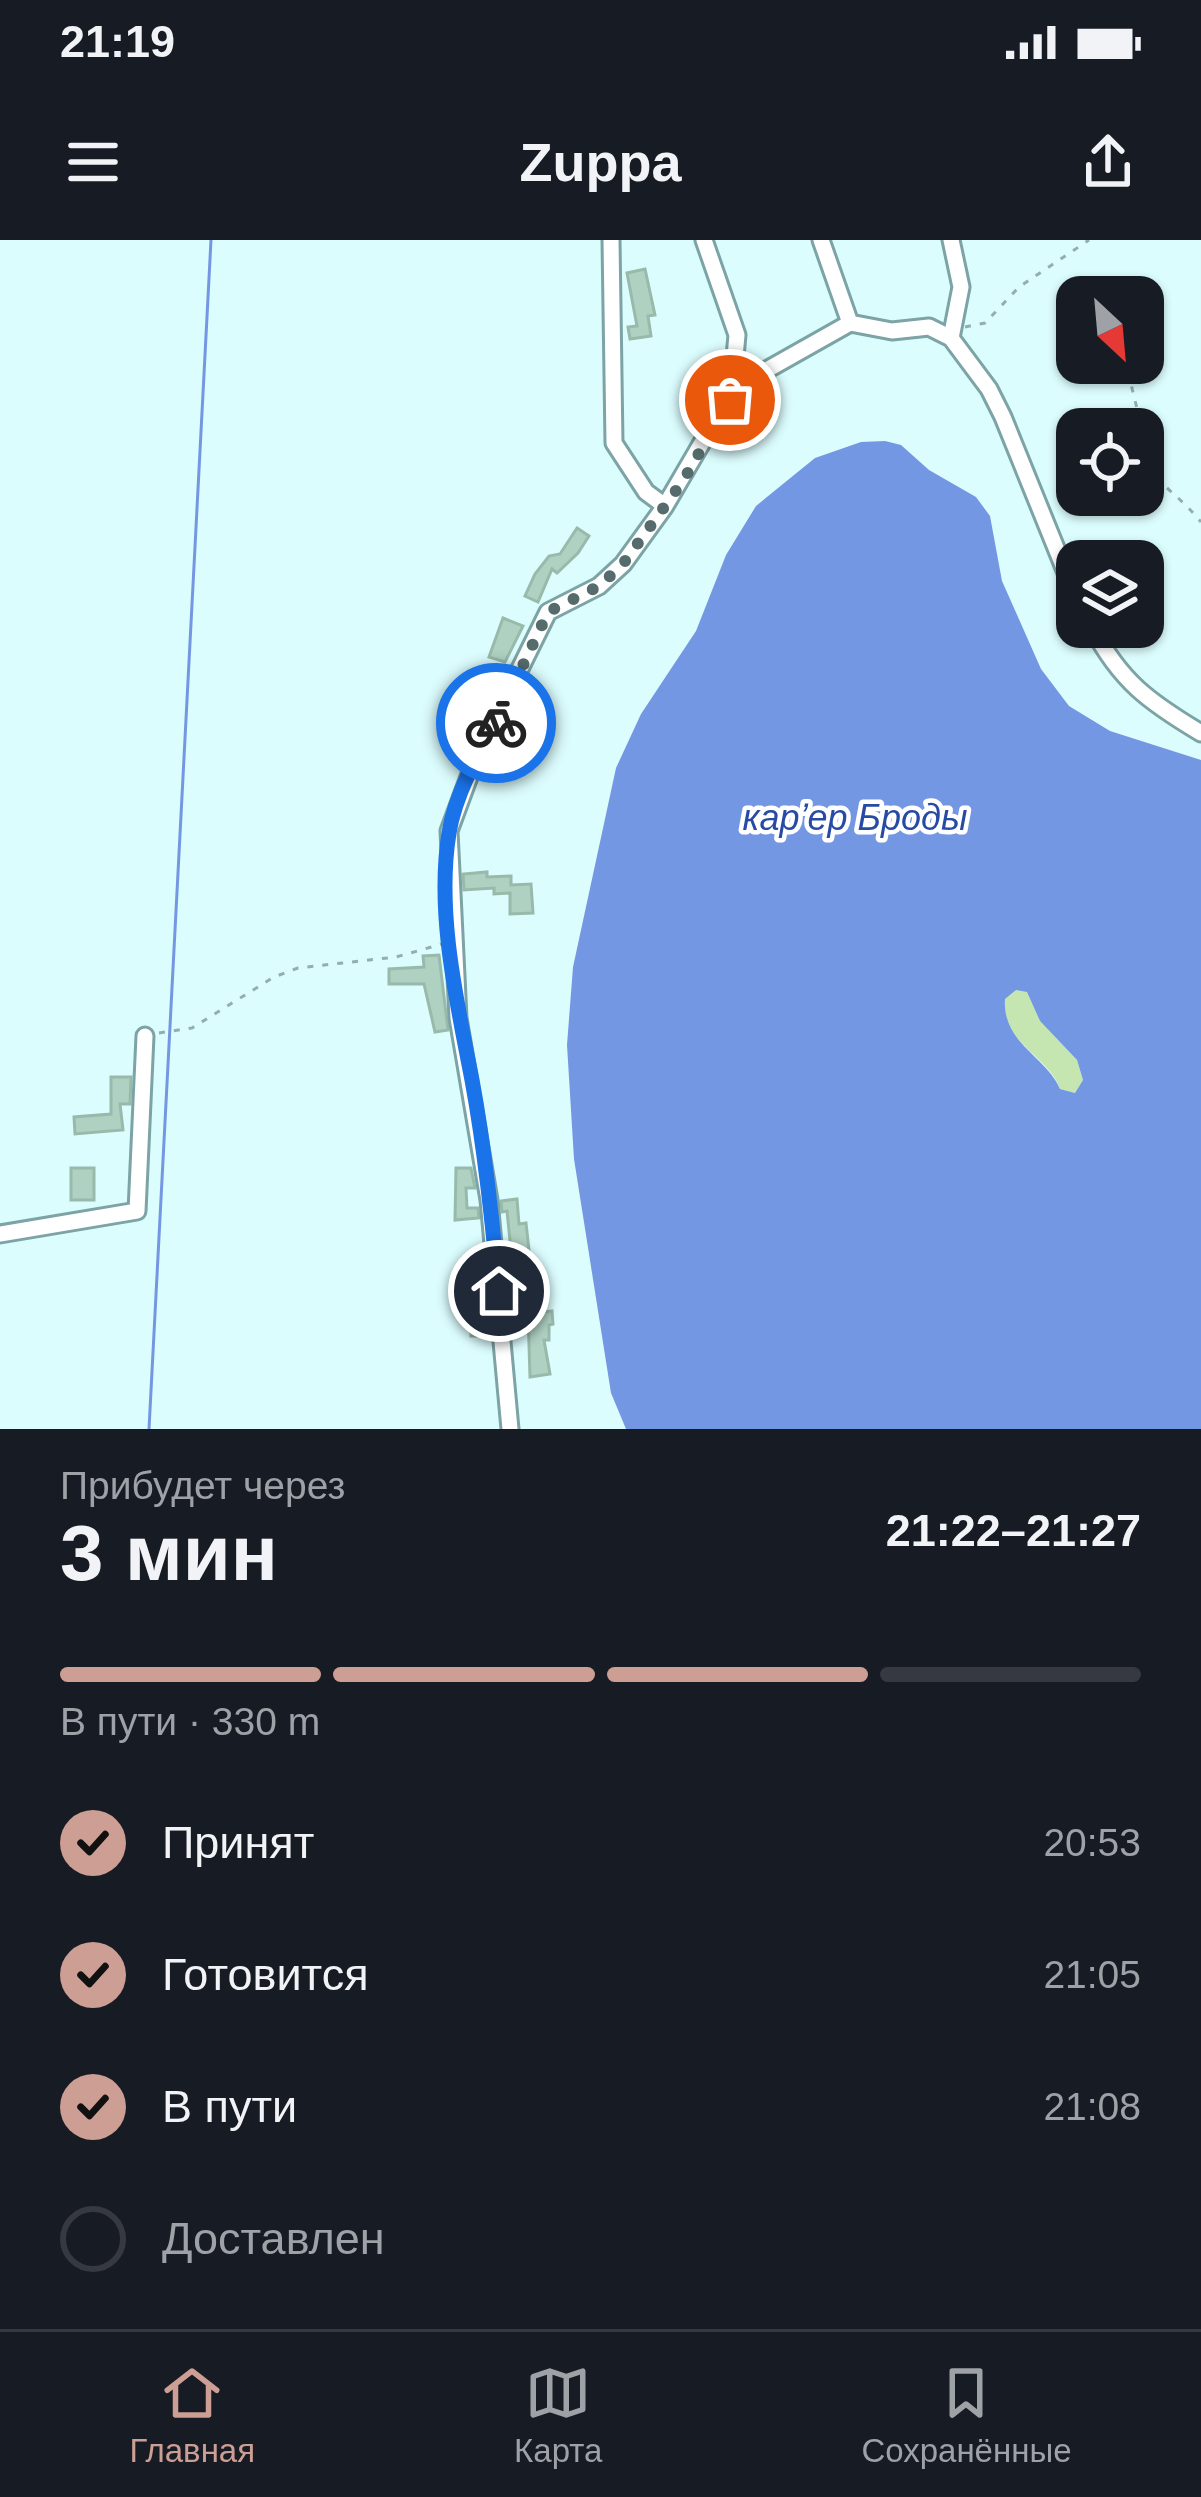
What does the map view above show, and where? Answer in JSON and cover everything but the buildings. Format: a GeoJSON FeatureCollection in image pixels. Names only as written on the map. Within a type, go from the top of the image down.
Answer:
{"type":"FeatureCollection","features":[{"type":"Feature","properties":{"kind":"street"},"geometry":{"type":"LineString","coordinates":[[610,240],[614,443],[646,492],[665,506]]}},
{"type":"Feature","properties":{"kind":"street"},"geometry":{"type":"LineString","coordinates":[[704,240],[736,335],[730,400]]}},
{"type":"Feature","properties":{"kind":"street"},"geometry":{"type":"LineString","coordinates":[[821,240],[850,323]]}},
{"type":"Feature","properties":{"kind":"street"},"geometry":{"type":"LineString","coordinates":[[951,240],[961,286],[951,334]]}},
{"type":"Feature","properties":{"kind":"street"},"geometry":{"type":"LineString","coordinates":[[510,1429],[489,1200],[458,1018],[449,831],[476,758],[548,612],[599,586],[623,564],[730,400],[748,380],[779,360],[823,343],[850,323],[892,331],[928,327],[951,334],[1003,417],[1056,548]]}},
{"type":"Feature","properties":{"kind":"street"},"geometry":{"type":"LineString","coordinates":[[1103,648],[1113,668],[1201,733]]}},
{"type":"Feature","properties":{"kind":"street"},"geometry":{"type":"LineString","coordinates":[[0,1234],[137,1211],[153,1034]]}},
{"type":"Feature","properties":{"kind":"path"},"geometry":{"type":"LineString","coordinates":[[951,334],[985,323],[1019,287],[1089,240]]}},
{"type":"Feature","properties":{"kind":"path"},"geometry":{"type":"LineString","coordinates":[[1164,489],[1184,502],[1201,522]]}},
{"type":"Feature","properties":{"kind":"path"},"geometry":{"type":"LineString","coordinates":[[153,1034],[208,1021],[274,977],[298,968],[396,957],[452,941]]}},
{"type":"Feature","properties":{"kind":"green space"},"geometry":{"type":"Polygon","coordinates":[[[1016,989],[1027,991],[1040,1021],[1077,1060],[1083,1080],[1075,1093],[1060,1089],[1010,1027],[1005,999],[1016,989]]]}},
{"type":"Feature","properties":{"kind":"water","name":"карʼер Броды"},"geometry":{"type":"Polygon","coordinates":[[[861,442],[901,445],[929,470],[976,497],[990,516],[1002,581],[1041,669],[1069,706],[1110,731],[1201,760],[1201,1429],[626,1429],[611,1393],[574,1159],[567,1045],[573,967],[616,768],[641,714],[696,631],[726,555],[756,506],[815,458],[861,442]],[[1016,990],[1005,999],[1010,1027],[1060,1089],[1075,1093],[1083,1080],[1077,1060],[1040,1021],[1027,992],[1016,990]]]}},
{"type":"Feature","properties":{"kind":"waterway"},"geometry":{"type":"LineString","coordinates":[[149,1429],[211,240]]}},
{"type":"Feature","properties":{"kind":"way so far"},"geometry":{"type":"LineString","coordinates":[[496,723],[548,612],[599,586],[623,564],[683,481],[730,400]]}},
{"type":"Feature","properties":{"kind":"route"},"geometry":{"type":"LineString","coordinates":[[496,723],[476,758],[449,831],[448,878],[458,1018],[472,1081],[499,1291]]}}]}
